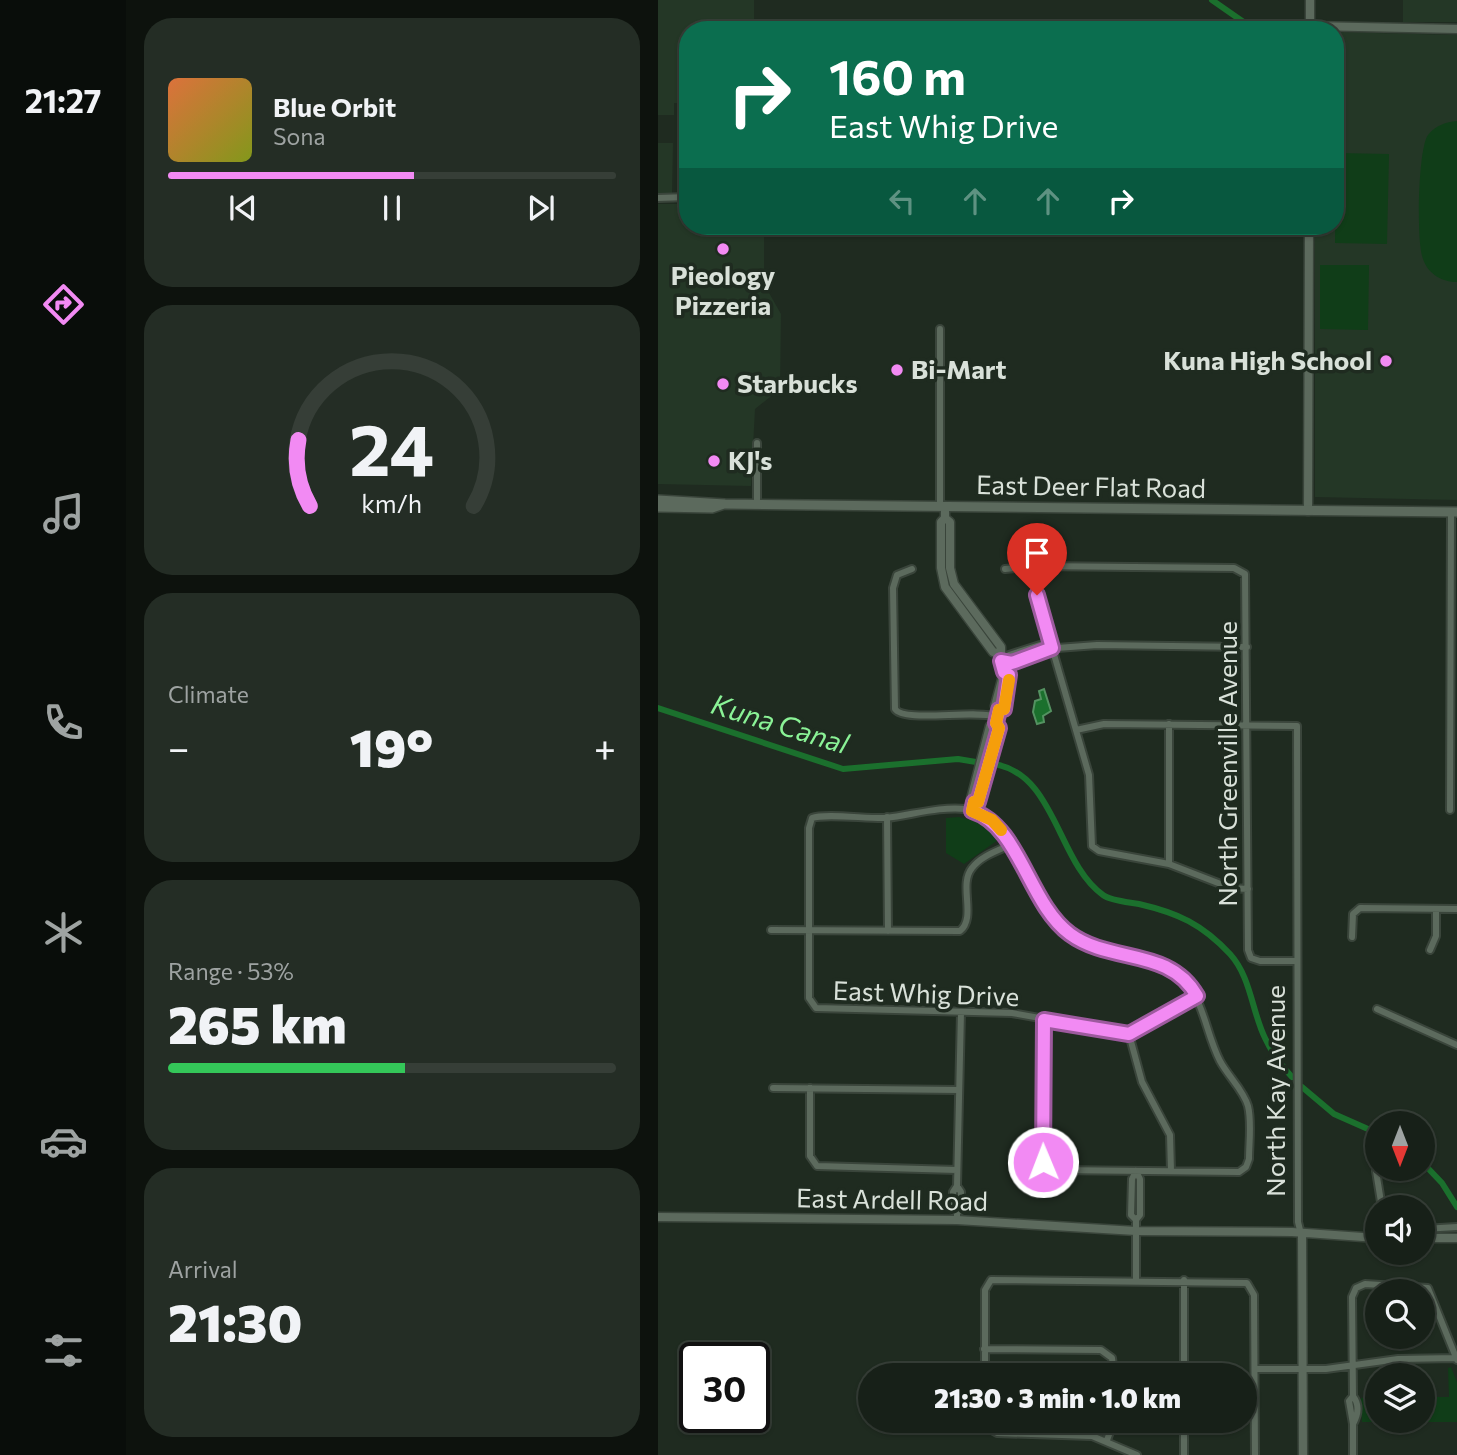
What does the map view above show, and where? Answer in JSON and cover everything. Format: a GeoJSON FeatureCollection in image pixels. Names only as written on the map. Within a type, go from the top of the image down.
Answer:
{"type":"FeatureCollection","features":[{"type":"Feature","properties":{"kind":"main road","name":"East Deer Flat Road"},"geometry":{"type":"LineString","coordinates":[[658,500],[725,504],[1454,512]]}},
{"type":"Feature","properties":{"kind":"main road","name":"East Deer Flat Road"},"geometry":{"type":"LineString","coordinates":[[658,508],[712,508],[725,504]]}},
{"type":"Feature","properties":{"kind":"street"},"geometry":{"type":"LineString","coordinates":[[1310,0],[1310,21]]}},
{"type":"Feature","properties":{"kind":"street"},"geometry":{"type":"LineString","coordinates":[[1344,28],[1457,29]]}},
{"type":"Feature","properties":{"kind":"street"},"geometry":{"type":"LineString","coordinates":[[658,198],[679,197]]}},
{"type":"Feature","properties":{"kind":"street"},"geometry":{"type":"LineString","coordinates":[[1308,511],[1310,235]]}},
{"type":"Feature","properties":{"kind":"street"},"geometry":{"type":"LineString","coordinates":[[940,329],[943,506],[946,518],[941,522],[941,547],[945,587],[993,652],[1012,663],[1052,648],[1247,647]]}},
{"type":"Feature","properties":{"kind":"street"},"geometry":{"type":"LineString","coordinates":[[757,443],[757,504]]}},
{"type":"Feature","properties":{"kind":"street"},"geometry":{"type":"LineString","coordinates":[[1450,810],[1454,512]]}},
{"type":"Feature","properties":{"kind":"street"},"geometry":{"type":"LineString","coordinates":[[1005,569],[1034,566],[1035,589],[1089,775],[1092,846],[1099,851],[1169,864],[1231,888],[1248,889]]}},
{"type":"Feature","properties":{"kind":"street","name":"North Greenville Avenue"},"geometry":{"type":"LineString","coordinates":[[1034,566],[1234,568],[1242,571],[1246,579],[1248,950],[1251,958],[1260,961],[1296,961]]}},
{"type":"Feature","properties":{"kind":"street"},"geometry":{"type":"LineString","coordinates":[[912,569],[897,575],[893,588],[893,704],[897,713],[907,716],[979,713],[997,717]]}},
{"type":"Feature","properties":{"kind":"street"},"geometry":{"type":"LineString","coordinates":[[1002,658],[1004,672],[995,706],[997,717],[990,726],[971,799],[973,806],[992,820],[1010,845],[1044,908],[1072,936],[1100,949],[1161,963],[1181,976],[1197,996],[1219,1059],[1247,1105],[1249,1159],[1246,1167],[1239,1172],[1055,1170],[1045,1166],[1042,1158],[1044,1020]]}},
{"type":"Feature","properties":{"kind":"street"},"geometry":{"type":"LineString","coordinates":[[1076,730],[1099,724],[1247,726]]}},
{"type":"Feature","properties":{"kind":"street"},"geometry":{"type":"LineString","coordinates":[[1169,864],[1170,724]]}},
{"type":"Feature","properties":{"kind":"street","name":"North Kay Avenue"},"geometry":{"type":"LineString","coordinates":[[1247,726],[1297,726],[1298,1222],[1302,1235],[1303,1455]]}},
{"type":"Feature","properties":{"kind":"street"},"geometry":{"type":"LineString","coordinates":[[809,931],[809,828],[813,818],[887,817],[973,806]]}},
{"type":"Feature","properties":{"kind":"street"},"geometry":{"type":"LineString","coordinates":[[887,817],[888,931]]}},
{"type":"Feature","properties":{"kind":"street"},"geometry":{"type":"LineString","coordinates":[[771,930],[956,932],[964,928],[968,873],[980,860],[1010,845]]}},
{"type":"Feature","properties":{"kind":"street"},"geometry":{"type":"LineString","coordinates":[[1352,937],[1352,919],[1356,910],[1365,907],[1457,909]]}},
{"type":"Feature","properties":{"kind":"street"},"geometry":{"type":"LineString","coordinates":[[1430,950],[1436,936],[1436,909]]}},
{"type":"Feature","properties":{"kind":"street","name":"East Whig Drive"},"geometry":{"type":"LineString","coordinates":[[809,931],[809,998],[812,1006],[820,1010],[1012,1013],[1129,1034]]}},
{"type":"Feature","properties":{"kind":"street"},"geometry":{"type":"LineString","coordinates":[[1171,1171],[1170,1135],[1142,1082],[1129,1034],[1197,996]]}},
{"type":"Feature","properties":{"kind":"street"},"geometry":{"type":"LineString","coordinates":[[1377,1010],[1457,1045]]}},
{"type":"Feature","properties":{"kind":"street"},"geometry":{"type":"LineString","coordinates":[[957,1216],[961,1210],[957,1170],[961,1012]]}},
{"type":"Feature","properties":{"kind":"street"},"geometry":{"type":"LineString","coordinates":[[772,1088],[959,1090]]}},
{"type":"Feature","properties":{"kind":"street"},"geometry":{"type":"LineString","coordinates":[[810,1088],[810,1156],[813,1164],[822,1168],[957,1170]]}},
{"type":"Feature","properties":{"kind":"street"},"geometry":{"type":"LineString","coordinates":[[1136,1171],[1132,1180],[1132,1215],[1136,1220],[1136,1280]]}},
{"type":"Feature","properties":{"kind":"street","name":"East Ardell Road"},"geometry":{"type":"LineString","coordinates":[[658,1217],[957,1216],[1136,1231],[1293,1232],[1302,1235],[1365,1237]]}},
{"type":"Feature","properties":{"kind":"street"},"geometry":{"type":"LineString","coordinates":[[1435,1228],[1457,1227]]}},
{"type":"Feature","properties":{"kind":"street"},"geometry":{"type":"LineString","coordinates":[[1435,1238],[1457,1238]]}},
{"type":"Feature","properties":{"kind":"street"},"geometry":{"type":"LineString","coordinates":[[985,1363],[985,1290],[988,1283],[996,1279],[1242,1281],[1251,1286],[1254,1295],[1255,1363]]}},
{"type":"Feature","properties":{"kind":"street"},"geometry":{"type":"LineString","coordinates":[[1184,1280],[1184,1363]]}},
{"type":"Feature","properties":{"kind":"street"},"geometry":{"type":"LineString","coordinates":[[1257,1369],[1303,1369],[1354,1365],[1398,1359],[1457,1359],[1428,1288],[1365,1284],[1356,1288],[1352,1297],[1354,1365],[1353,1396],[1349,1401],[1353,1424],[1353,1455]]}},
{"type":"Feature","properties":{"kind":"street"},"geometry":{"type":"LineString","coordinates":[[984,1349],[1101,1350],[1110,1354],[1112,1363]]}},
{"type":"Feature","properties":{"kind":"street"},"geometry":{"type":"LineString","coordinates":[[998,1433],[1080,1434],[1107,1440],[1137,1455]]}},
{"type":"Feature","properties":{"kind":"street"},"geometry":{"type":"LineString","coordinates":[[1107,1440],[1110,1433]]}},
{"type":"Feature","properties":{"kind":"street"},"geometry":{"type":"LineString","coordinates":[[1184,1433],[1184,1455]]}},
{"type":"Feature","properties":{"kind":"street"},"geometry":{"type":"LineString","coordinates":[[1255,1433],[1255,1455]]}},
{"type":"Feature","properties":{"kind":"shaded area"},"geometry":{"type":"Polygon","coordinates":[[[658,0],[754,0],[754,21],[679,21],[679,103],[674,103],[674,115],[658,115],[658,0]]]}},
{"type":"Feature","properties":{"kind":"shaded area"},"geometry":{"type":"Polygon","coordinates":[[[1403,0],[1457,0],[1457,22],[1403,22],[1403,0]]]}},
{"type":"Feature","properties":{"kind":"shaded area","name":"Kuna High School"},"geometry":{"type":"Polygon","coordinates":[[[1344,32],[1457,35],[1457,500],[1315,497],[1315,235],[1344,235],[1344,32]]]}},
{"type":"Feature","properties":{"kind":"shaded area"},"geometry":{"type":"Polygon","coordinates":[[[1457,121],[1457,282],[1436,276],[1425,264],[1421,250],[1419,216],[1422,158],[1428,135],[1445,123],[1457,121]]]}},
{"type":"Feature","properties":{"kind":"shaded area"},"geometry":{"type":"Polygon","coordinates":[[[658,143],[673,143],[672,194],[658,194],[658,143]]]}},
{"type":"Feature","properties":{"kind":"shaded area"},"geometry":{"type":"Polygon","coordinates":[[[1344,153],[1389,154],[1387,244],[1335,243],[1335,235],[1344,235],[1344,153]]]}},
{"type":"Feature","properties":{"kind":"shaded area"},"geometry":{"type":"Polygon","coordinates":[[[658,204],[679,204],[679,235],[764,235],[764,284],[781,314],[780,389],[755,409],[751,486],[658,484],[658,204]]]}},
{"type":"Feature","properties":{"kind":"shaded area"},"geometry":{"type":"Polygon","coordinates":[[[1320,265],[1369,265],[1368,330],[1320,329],[1320,265]]]}},
{"type":"Feature","properties":{"kind":"shaded area"},"geometry":{"type":"Polygon","coordinates":[[[1044,689],[1051,711],[1043,716],[1044,722],[1037,724],[1033,712],[1035,701],[1041,699],[1039,691],[1044,689]]]}},
{"type":"Feature","properties":{"kind":"shaded area"},"geometry":{"type":"Polygon","coordinates":[[[959,817],[982,823],[998,840],[964,864],[946,853],[946,818],[959,817]]]}},
{"type":"Feature","properties":{"kind":"shaded area"},"geometry":{"type":"Polygon","coordinates":[[[1451,1367],[1457,1382],[1457,1422],[1435,1422],[1435,1397],[1449,1397],[1448,1368],[1451,1367]]]}},
{"type":"Feature","properties":{"kind":"shaded area"},"geometry":{"type":"Polygon","coordinates":[[[1361,1398],[1365,1398],[1365,1422],[1362,1422],[1361,1398]]]}},
{"type":"Feature","properties":{"kind":"waterway"},"geometry":{"type":"LineString","coordinates":[[1212,0],[1242,21]]}},
{"type":"Feature","properties":{"kind":"waterway","name":"Kuna Canal"},"geometry":{"type":"LineString","coordinates":[[658,708],[843,769],[958,759],[976,762]]}},
{"type":"Feature","properties":{"kind":"waterway","name":"Kuna Canal"},"geometry":{"type":"LineString","coordinates":[[994,764],[1015,771],[1031,784],[1044,801],[1075,862],[1103,895],[1189,921],[1230,954],[1247,984],[1267,1043],[1292,1077]]}},
{"type":"Feature","properties":{"kind":"waterway","name":"Kuna Canal"},"geometry":{"type":"LineString","coordinates":[[1302,1087],[1334,1114],[1365,1128]]}},
{"type":"Feature","properties":{"kind":"waterway","name":"Kuna Canal"},"geometry":{"type":"LineString","coordinates":[[1435,1176],[1457,1207]]}},
{"type":"Feature","properties":{"kind":"slow traffic"},"geometry":{"type":"LineString","coordinates":[[1001,830],[992,820],[972,811],[974,802],[978,802],[999,728],[996,723],[999,710],[1004,709],[1009,680]]}},
{"type":"Feature","properties":{"kind":"place","name":"Pieology Pizzeria"},"geometry":{"type":"Point","coordinates":[723,249]}},
{"type":"Feature","properties":{"kind":"place","name":"Kuna High School"},"geometry":{"type":"Point","coordinates":[1386,361]}},
{"type":"Feature","properties":{"kind":"place","name":"Bi-Mart"},"geometry":{"type":"Point","coordinates":[897,370]}},
{"type":"Feature","properties":{"kind":"place","name":"Starbucks"},"geometry":{"type":"Point","coordinates":[723,384]}},
{"type":"Feature","properties":{"kind":"place","name":"KJ's"},"geometry":{"type":"Point","coordinates":[714,461]}},
{"type":"Feature","properties":{"kind":"route"},"geometry":{"type":"LineString","coordinates":[[1037,595],[1052,648],[1012,663],[1001,661],[1004,672],[1009,675],[1009,690],[1004,709],[999,710],[996,723],[999,728],[978,802],[974,802],[972,811],[992,820],[1003,832],[1044,908],[1072,936],[1100,949],[1161,963],[1181,976],[1197,996],[1139,1031],[1129,1034],[1044,1020],[1043,1162]]}}]}
